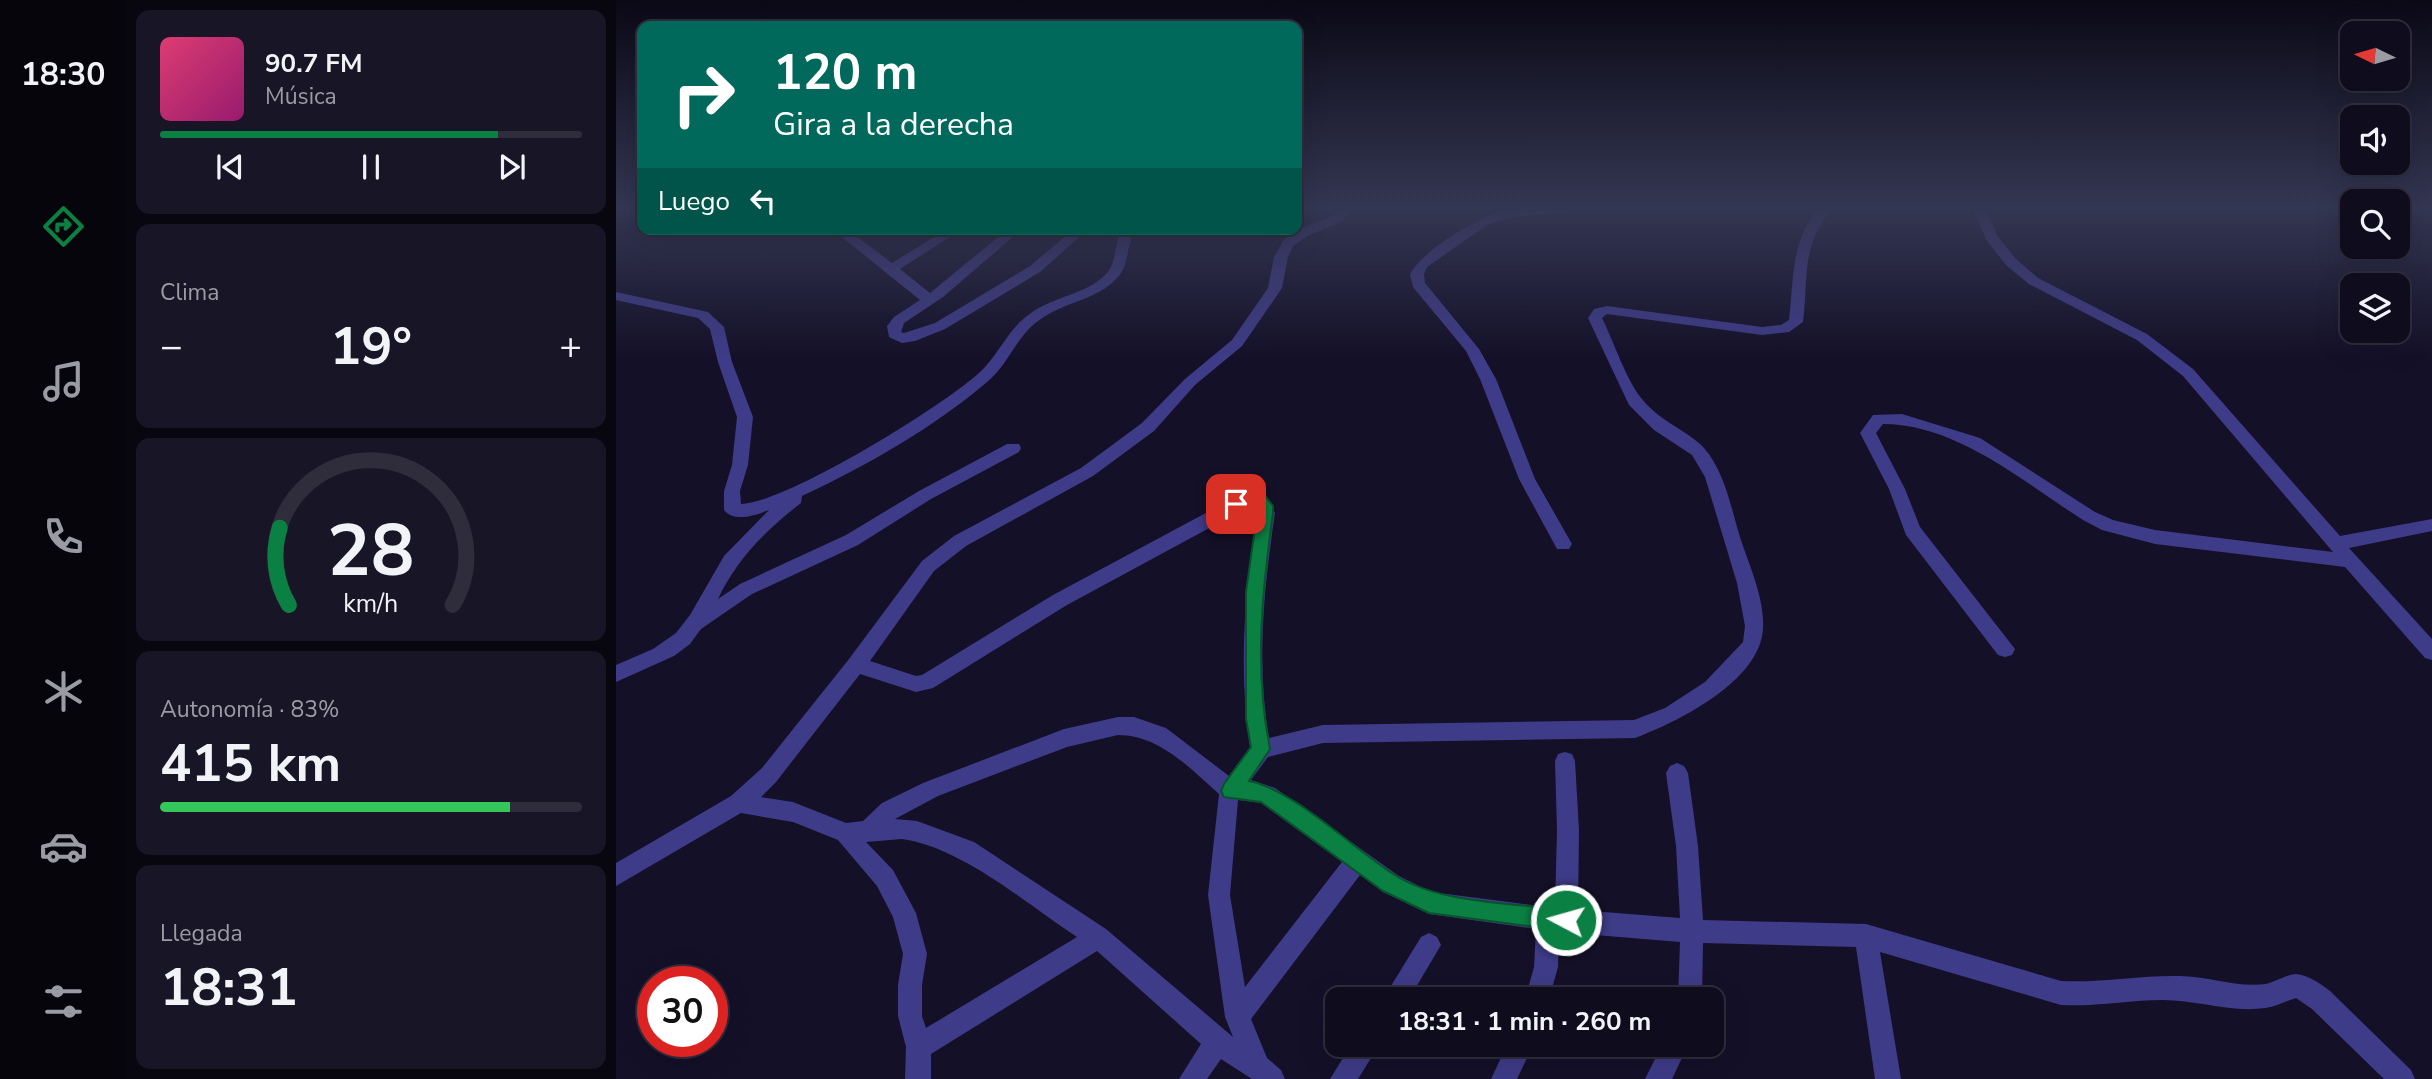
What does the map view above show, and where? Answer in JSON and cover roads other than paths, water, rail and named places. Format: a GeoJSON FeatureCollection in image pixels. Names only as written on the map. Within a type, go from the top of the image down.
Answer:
{"type":"FeatureCollection","features":[{"type":"Feature","properties":{"kind":"street"},"geometry":{"type":"LineString","coordinates":[[876,257],[929,300]]}},
{"type":"Feature","properties":{"kind":"street"},"geometry":{"type":"LineString","coordinates":[[891,269],[910,257]]}},
{"type":"Feature","properties":{"kind":"street"},"geometry":{"type":"LineString","coordinates":[[981,257],[896,323],[893,330],[897,337],[915,337],[940,326],[1035,269],[1047,257]]}},
{"type":"Feature","properties":{"kind":"street"},"geometry":{"type":"LineString","coordinates":[[616,296],[702,315],[717,327],[724,362],[745,417],[740,465],[732,491],[733,510],[746,512],[814,484],[887,444],[973,386],[1000,358],[1016,334],[1036,315],[1096,288],[1111,278],[1119,267],[1119,257]]}},
{"type":"Feature","properties":{"kind":"street"},"geometry":{"type":"LineString","coordinates":[[616,875],[738,803],[769,775],[856,665],[919,576],[938,556],[971,534],[1087,472],[1154,422],[1190,382],[1237,343],[1275,288],[1281,257]]}},
{"type":"Feature","properties":{"kind":"street"},"geometry":{"type":"LineString","coordinates":[[1433,257],[1422,265],[1417,274],[1418,284],[1472,349],[1488,379],[1527,480],[1563,544]]}},
{"type":"Feature","properties":{"kind":"street"},"geometry":{"type":"LineString","coordinates":[[1265,1073],[1237,1017],[1219,895],[1222,843],[1231,791],[1261,749],[1299,738],[1322,734],[1635,729],[1656,722],[1686,706],[1723,678],[1752,644],[1754,626],[1746,583],[1713,477],[1698,451],[1648,417],[1634,401],[1600,334],[1595,318],[1607,310],[1762,331],[1790,327],[1796,322],[1801,257]]}},
{"type":"Feature","properties":{"kind":"street"},"geometry":{"type":"LineString","coordinates":[[2005,257],[2032,283],[2138,333],[2171,357],[2271,466],[2334,544],[2432,652]]}},
{"type":"Feature","properties":{"kind":"street"},"geometry":{"type":"LineString","coordinates":[[2005,649],[1912,530],[1897,489],[1868,433],[1879,419],[1902,419],[1974,442],[2089,516],[2108,525],[2155,537],[2349,561]]}},
{"type":"Feature","properties":{"kind":"street"},"geometry":{"type":"LineString","coordinates":[[616,674],[673,646],[696,623],[746,589],[852,540],[925,495],[1013,448]]}},
{"type":"Feature","properties":{"kind":"street"},"geometry":{"type":"LineString","coordinates":[[696,623],[725,568],[740,550],[768,519],[814,484]]}},
{"type":"Feature","properties":{"kind":"street"},"geometry":{"type":"LineString","coordinates":[[856,665],[916,684],[926,682],[1060,600],[1236,504],[1250,500],[1261,501],[1266,513],[1254,592],[1255,719],[1261,749]]}},
{"type":"Feature","properties":{"kind":"street"},"geometry":{"type":"LineString","coordinates":[[2334,544],[2432,525]]}},
{"type":"Feature","properties":{"kind":"street"},"geometry":{"type":"LineString","coordinates":[[858,831],[892,808],[925,793],[1068,738],[1110,726],[1137,726],[1174,745],[1231,791],[1251,790],[1267,795],[1391,884],[1429,903],[1557,920],[1692,931],[1866,936],[2061,993],[2084,994],[2130,988],[2183,988],[2237,996],[2266,996],[2297,986],[2310,991],[2321,1000],[2402,1079]]}},
{"type":"Feature","properties":{"kind":"street"},"geometry":{"type":"LineString","coordinates":[[1540,987],[1557,920],[1568,830],[1565,761]]}},
{"type":"Feature","properties":{"kind":"street"},"geometry":{"type":"LineString","coordinates":[[1677,773],[1692,931],[1690,987]]}},
{"type":"Feature","properties":{"kind":"street"},"geometry":{"type":"LineString","coordinates":[[738,803],[793,812],[858,831],[902,829],[950,842],[1098,937],[1219,1042],[1265,1073]]}},
{"type":"Feature","properties":{"kind":"street"},"geometry":{"type":"LineString","coordinates":[[858,831],[860,853],[885,878],[904,912],[915,954],[910,985],[910,1016],[919,1046],[918,1079]]}},
{"type":"Feature","properties":{"kind":"street"},"geometry":{"type":"LineString","coordinates":[[1237,1017],[1359,859]]}},
{"type":"Feature","properties":{"kind":"street"},"geometry":{"type":"LineString","coordinates":[[1866,936],[1888,1079]]}},
{"type":"Feature","properties":{"kind":"street"},"geometry":{"type":"LineString","coordinates":[[919,1046],[1098,937]]}},
{"type":"Feature","properties":{"kind":"street"},"geometry":{"type":"LineString","coordinates":[[1403,987],[1429,945]]}},
{"type":"Feature","properties":{"kind":"street"},"geometry":{"type":"LineString","coordinates":[[1192,1079],[1219,1042]]}},
{"type":"Feature","properties":{"kind":"street"},"geometry":{"type":"LineString","coordinates":[[1343,1079],[1358,1057]]}},
{"type":"Feature","properties":{"kind":"street"},"geometry":{"type":"LineString","coordinates":[[1504,1079],[1514,1057]]}},
{"type":"Feature","properties":{"kind":"street"},"geometry":{"type":"LineString","coordinates":[[1658,1079],[1669,1057]]}}]}
